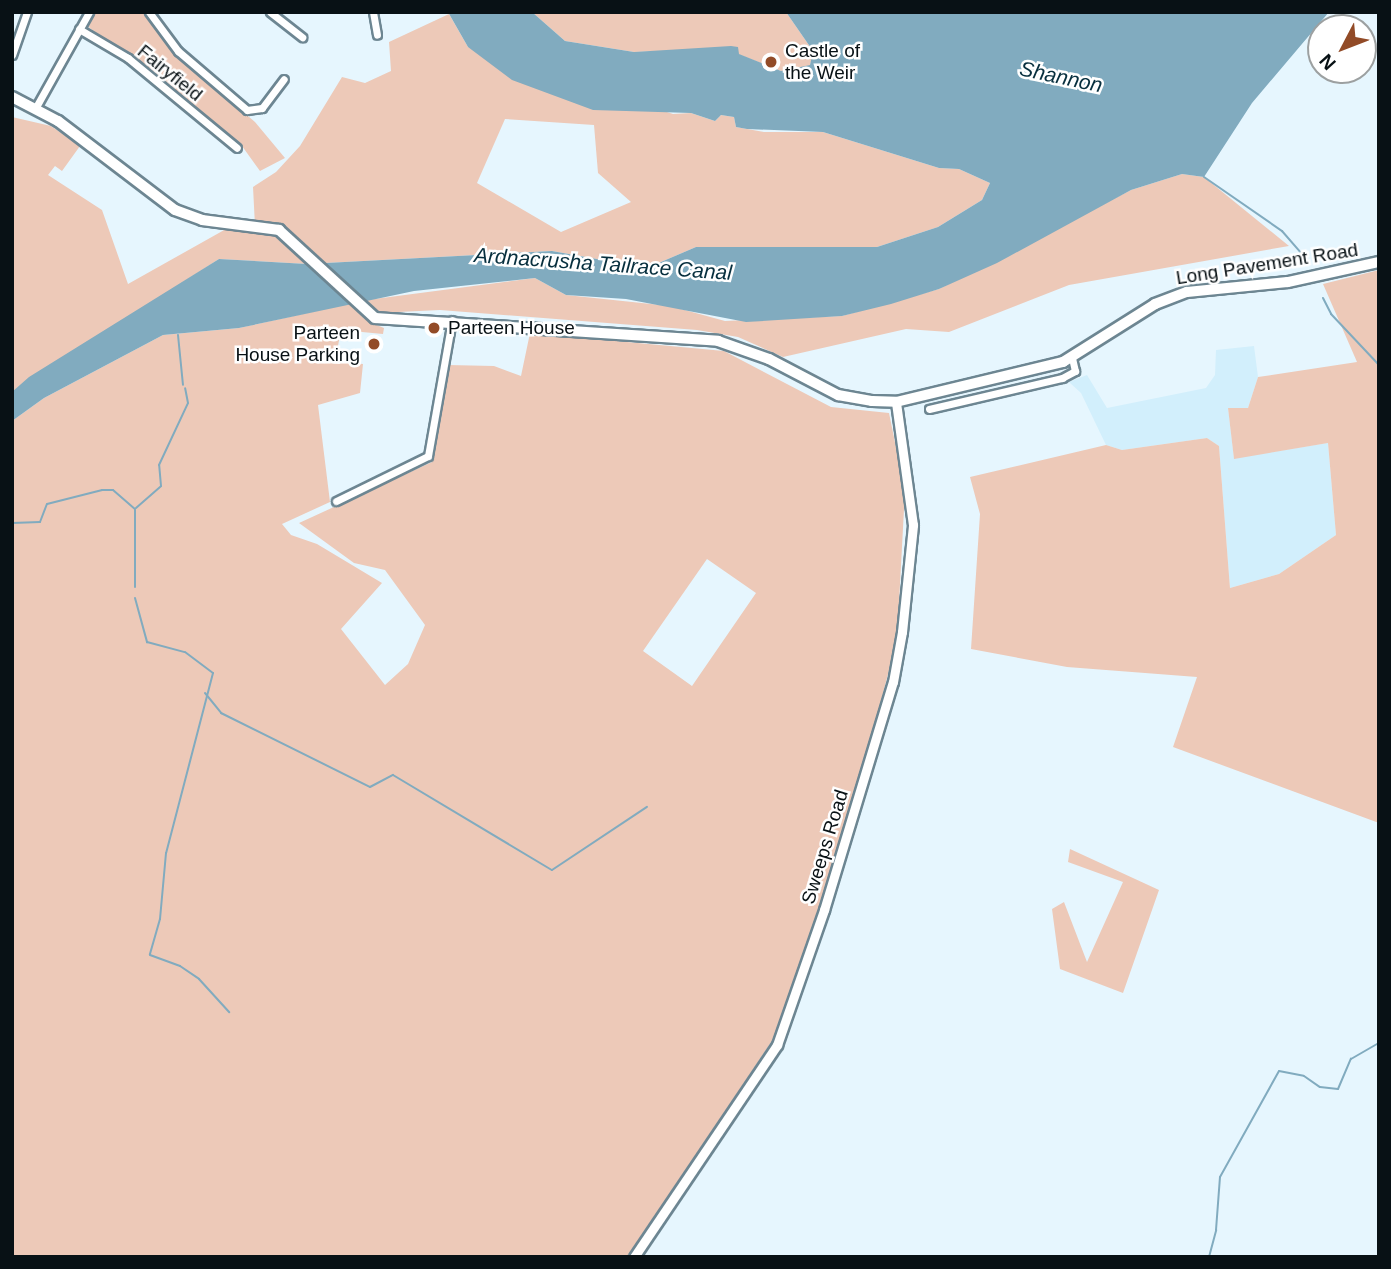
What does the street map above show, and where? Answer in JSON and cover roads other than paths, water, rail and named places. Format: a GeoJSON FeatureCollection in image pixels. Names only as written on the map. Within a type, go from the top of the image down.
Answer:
{"type":"FeatureCollection","features":[{"type":"Feature","properties":{"kind":"main road","name":"Long Pavement Road"},"geometry":{"type":"LineString","coordinates":[[12,97],[36,107],[175,210],[202,220],[272,226],[288,236],[374,318],[390,322],[452,320],[718,341],[769,359],[838,395],[896,402],[1031,372],[1072,358],[1155,304],[1187,292],[1288,282],[1379,262]]}},
{"type":"Feature","properties":{"kind":"street"},"geometry":{"type":"LineString","coordinates":[[12,55],[27,12]]}},
{"type":"Feature","properties":{"kind":"street"},"geometry":{"type":"LineString","coordinates":[[36,107],[89,12]]}},
{"type":"Feature","properties":{"kind":"street","name":"Fairyfield"},"geometry":{"type":"LineString","coordinates":[[149,12],[178,51],[247,110],[262,108],[284,79]]}},
{"type":"Feature","properties":{"kind":"street"},"geometry":{"type":"LineString","coordinates":[[270,12],[302,37]]}},
{"type":"Feature","properties":{"kind":"street"},"geometry":{"type":"LineString","coordinates":[[373,12],[377,35]]}},
{"type":"Feature","properties":{"kind":"street","name":"Fairyfield"},"geometry":{"type":"LineString","coordinates":[[79,29],[128,58],[237,148]]}},
{"type":"Feature","properties":{"kind":"street"},"geometry":{"type":"LineString","coordinates":[[336,501],[428,456],[452,320]]}},
{"type":"Feature","properties":{"kind":"street"},"geometry":{"type":"LineString","coordinates":[[929,409],[1062,378],[1075,371],[1072,358]]}},
{"type":"Feature","properties":{"kind":"street","name":"Sweeps Road"},"geometry":{"type":"LineString","coordinates":[[634,1257],[778,1045],[824,911],[892,682],[902,632],[913,525],[896,402]]}},
{"type":"Feature","properties":{"kind":"water"},"geometry":{"type":"Polygon","coordinates":[[[448,12],[532,12],[565,41],[634,52],[738,47],[739,54],[781,71],[810,65],[813,51],[786,12],[1329,12],[1307,14],[1307,38],[1252,103],[1204,177],[1182,174],[1131,190],[997,263],[939,289],[891,304],[842,316],[746,322],[626,299],[566,295],[535,278],[414,291],[239,328],[163,335],[44,398],[12,421],[12,392],[29,377],[219,259],[307,264],[552,251],[647,268],[696,247],[877,247],[938,227],[982,200],[990,183],[959,169],[939,168],[823,132],[747,129],[736,127],[734,117],[721,115],[715,121],[691,113],[593,110],[512,80],[468,47],[448,12]]]}},
{"type":"Feature","properties":{"kind":"waterway"},"geometry":{"type":"LineString","coordinates":[[1204,177],[1282,231],[1302,254]]}},
{"type":"Feature","properties":{"kind":"waterway"},"geometry":{"type":"LineString","coordinates":[[1323,298],[1331,314],[1379,365]]}},
{"type":"Feature","properties":{"kind":"waterway"},"geometry":{"type":"LineString","coordinates":[[178,335],[183,385]]}},
{"type":"Feature","properties":{"kind":"waterway"},"geometry":{"type":"LineString","coordinates":[[136,508],[161,486],[159,465],[188,403],[185,388]]}},
{"type":"Feature","properties":{"kind":"waterway"},"geometry":{"type":"LineString","coordinates":[[12,523],[40,522],[47,504],[102,490],[113,490],[135,509]]}},
{"type":"Feature","properties":{"kind":"waterway"},"geometry":{"type":"LineString","coordinates":[[135,510],[135,587]]}},
{"type":"Feature","properties":{"kind":"waterway"},"geometry":{"type":"LineString","coordinates":[[135,598],[147,642],[185,652],[213,673],[166,853],[160,919],[150,955],[180,966],[199,979],[229,1012]]}},
{"type":"Feature","properties":{"kind":"waterway"},"geometry":{"type":"LineString","coordinates":[[205,693],[221,713],[370,787],[393,775],[552,870],[647,807]]}},
{"type":"Feature","properties":{"kind":"waterway"},"geometry":{"type":"LineString","coordinates":[[1209,1257],[1216,1230],[1220,1177],[1279,1071],[1304,1076],[1320,1087],[1338,1089],[1351,1059],[1379,1043]]}},
{"type":"Feature","properties":{"kind":"place","name":"Castle of the Weir"},"geometry":{"type":"Point","coordinates":[771,62]}},
{"type":"Feature","properties":{"kind":"place","name":"Parteen House"},"geometry":{"type":"Point","coordinates":[434,328]}},
{"type":"Feature","properties":{"kind":"place","name":"Parteen House Parking"},"geometry":{"type":"Point","coordinates":[374,344]}},
{"type":"Feature","properties":{"kind":"water label","name":"Shannon"},"geometry":{"type":"Point","coordinates":[1061,77]}},
{"type":"Feature","properties":{"kind":"water label","name":"Ardnacrusha Tailrace Canal"},"geometry":{"type":"Point","coordinates":[603,264]}}]}
